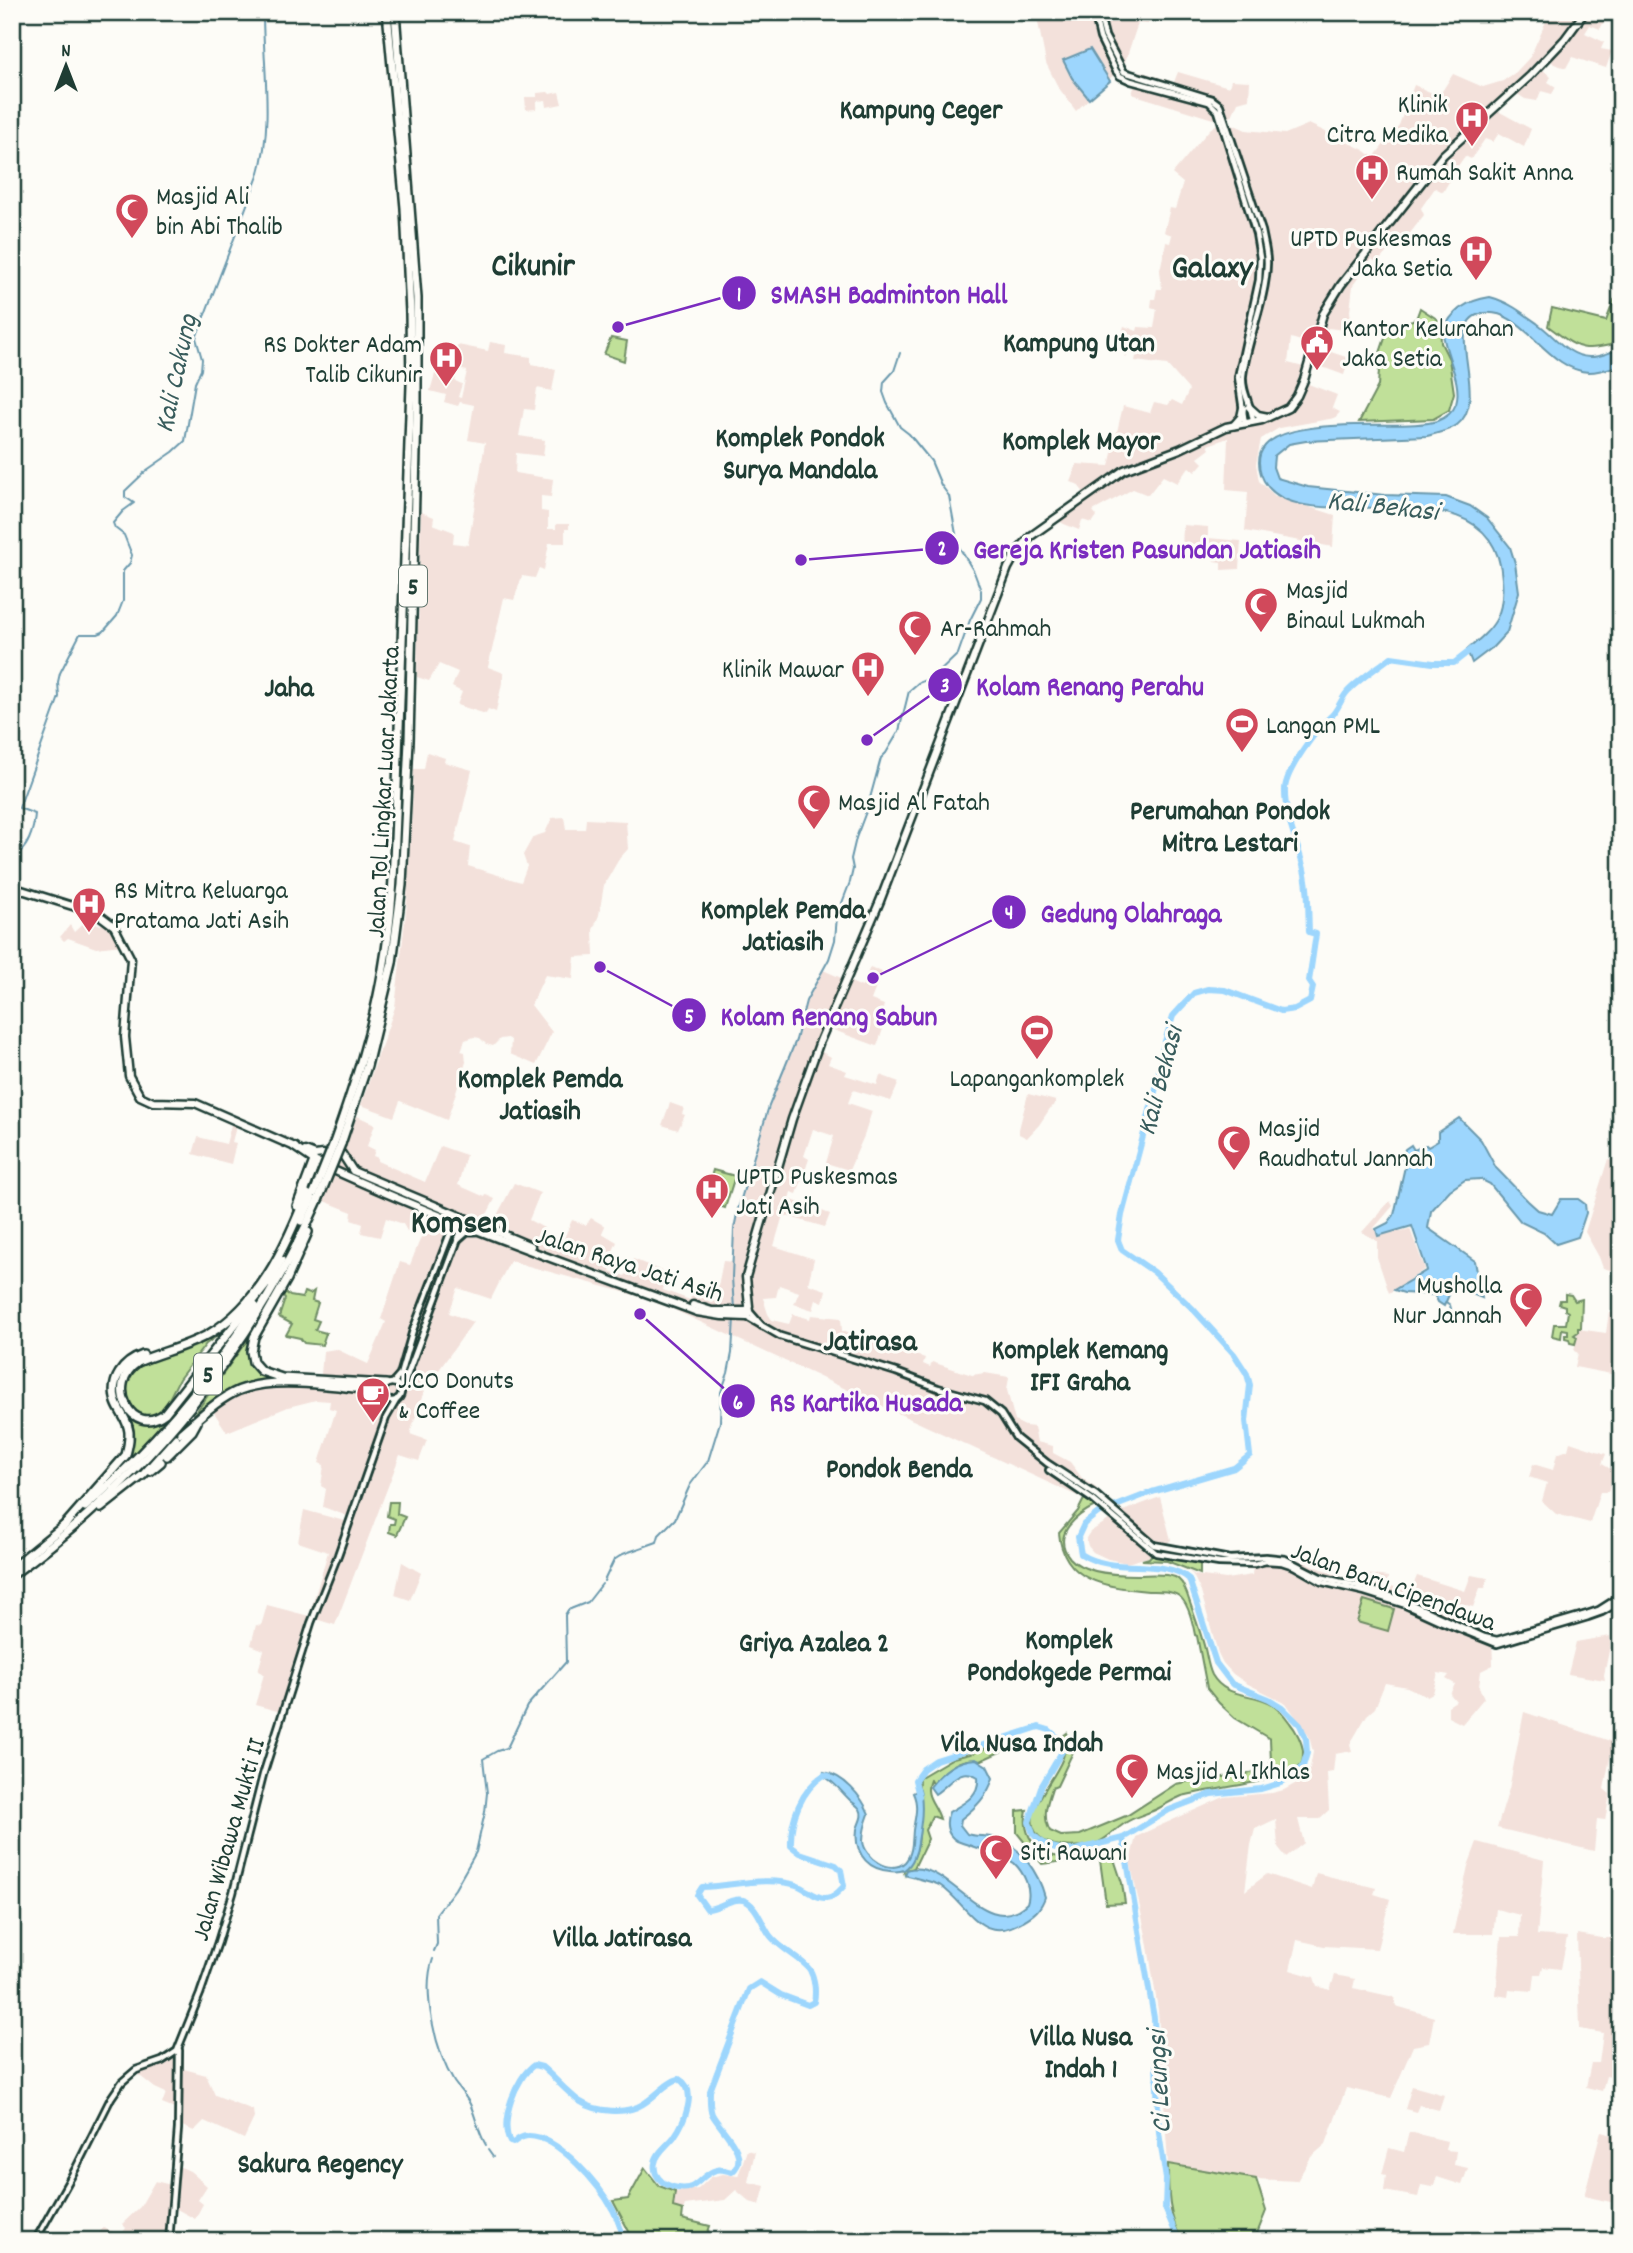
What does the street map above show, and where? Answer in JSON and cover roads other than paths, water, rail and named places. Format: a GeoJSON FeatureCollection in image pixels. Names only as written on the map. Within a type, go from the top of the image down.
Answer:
{"type":"FeatureCollection","features":[{"type":"Feature","properties":{"kind":"highway","name":"Jalan Tol Lingkar Luar Jakarta"},"geometry":{"type":"LineString","coordinates":[[338,1144],[362,1061],[383,970],[393,883],[397,815],[410,398],[410,313],[405,208],[387,12]]}},
{"type":"Feature","properties":{"kind":"highway","name":"Jalan Tol Lingkar Luar Jakarta"},"geometry":{"type":"LineString","coordinates":[[12,1568],[63,1527],[131,1463],[187,1401],[225,1352],[271,1280],[316,1196],[367,1066],[392,963],[402,885],[408,754],[417,409],[417,298],[395,12]]}},
{"type":"Feature","properties":{"kind":"highway"},"geometry":{"type":"LineString","coordinates":[[271,1280],[165,1413],[149,1420],[133,1414],[125,1403],[122,1392],[123,1380],[129,1369],[141,1361],[211,1333],[242,1307],[261,1284],[296,1221],[316,1162]]}},
{"type":"Feature","properties":{"kind":"highway"},"geometry":{"type":"LineString","coordinates":[[63,1527],[126,1455],[128,1428],[116,1404],[114,1393],[119,1371],[135,1358],[202,1333],[241,1304],[282,1244],[316,1162]]}},
{"type":"Feature","properties":{"kind":"highway","name":"Jalan Tol Lingkar Luar Jakarta"},"geometry":{"type":"LineString","coordinates":[[12,1575],[75,1527],[180,1420],[230,1357],[279,1279],[314,1208],[316,1196]]}},
{"type":"Feature","properties":{"kind":"highway"},"geometry":{"type":"LineString","coordinates":[[314,1208],[303,1246],[254,1336],[252,1358],[261,1371],[282,1378],[390,1384]]}},
{"type":"Feature","properties":{"kind":"highway"},"geometry":{"type":"LineString","coordinates":[[143,1475],[178,1435],[236,1392],[264,1384],[374,1390],[385,1396]]}},
{"type":"Feature","properties":{"kind":"highway"},"geometry":{"type":"LineString","coordinates":[[75,1527],[143,1475],[155,1469],[192,1431],[198,1418]]}},
{"type":"Feature","properties":{"kind":"main road"},"geometry":{"type":"LineString","coordinates":[[1096,12],[1100,38],[1119,76],[1212,104],[1221,115],[1245,192],[1262,231],[1267,264],[1243,363],[1242,385],[1249,423]]}},
{"type":"Feature","properties":{"kind":"main road"},"geometry":{"type":"LineString","coordinates":[[733,1314],[748,1314],[746,1277],[807,1074],[880,901],[1008,568],[1021,546],[1124,470],[1232,426],[1270,417],[1284,411],[1295,401],[1304,380],[1324,311],[1341,285],[1443,155],[1530,76],[1565,39],[1585,12]]}},
{"type":"Feature","properties":{"kind":"main road"},"geometry":{"type":"LineString","coordinates":[[1247,410],[1270,417]]}},
{"type":"Feature","properties":{"kind":"main road"},"geometry":{"type":"LineString","coordinates":[[1232,426],[1247,410]]}},
{"type":"Feature","properties":{"kind":"main road"},"geometry":{"type":"LineString","coordinates":[[12,887],[98,914],[114,926],[131,958],[125,1043],[129,1076],[140,1096],[153,1102],[195,1103],[294,1147]]}},
{"type":"Feature","properties":{"kind":"main road","name":"Jalan Raya Jati Asih"},"geometry":{"type":"LineString","coordinates":[[294,1147],[315,1155],[338,1151],[353,1171],[454,1218],[698,1307],[733,1314]]}},
{"type":"Feature","properties":{"kind":"main road","name":"Jalan Raya Jati Asih"},"geometry":{"type":"LineString","coordinates":[[294,1147],[316,1162],[445,1218],[454,1218]]}},
{"type":"Feature","properties":{"kind":"main road"},"geometry":{"type":"LineString","coordinates":[[316,1162],[323,1154]]}},
{"type":"Feature","properties":{"kind":"main road"},"geometry":{"type":"LineString","coordinates":[[385,1396],[390,1384],[400,1375],[413,1330],[451,1231],[445,1218]]}},
{"type":"Feature","properties":{"kind":"main road"},"geometry":{"type":"LineString","coordinates":[[401,1392],[464,1222]]}},
{"type":"Feature","properties":{"kind":"main road","name":"Jalan Raya Jati Asih"},"geometry":{"type":"LineString","coordinates":[[464,1222],[480,1232],[697,1311],[733,1314]]}},
{"type":"Feature","properties":{"kind":"main road"},"geometry":{"type":"LineString","coordinates":[[458,1239],[467,1231],[480,1232]]}},
{"type":"Feature","properties":{"kind":"main road"},"geometry":{"type":"LineString","coordinates":[[442,1256],[446,1254],[452,1257]]}},
{"type":"Feature","properties":{"kind":"main road","name":"Jalan Baru Cipendawa"},"geometry":{"type":"LineString","coordinates":[[748,1314],[754,1314],[763,1327],[780,1336],[985,1401],[1002,1414],[1010,1432],[1016,1438],[1086,1492],[1100,1498],[1114,1514]]}},
{"type":"Feature","properties":{"kind":"main road"},"geometry":{"type":"LineString","coordinates":[[390,1384],[399,1386],[401,1392]]}},
{"type":"Feature","properties":{"kind":"main road","name":"Jalan Wibawa Mukti II"},"geometry":{"type":"LineString","coordinates":[[180,2045],[203,1986],[230,1902],[263,1775],[311,1623],[392,1405],[401,1392]]}},
{"type":"Feature","properties":{"kind":"main road"},"geometry":{"type":"LineString","coordinates":[[385,1396],[397,1399]]}},
{"type":"Feature","properties":{"kind":"main road"},"geometry":{"type":"LineString","coordinates":[[385,1396],[392,1405]]}},
{"type":"Feature","properties":{"kind":"main road","name":"Jalan Baru Cipendawa"},"geometry":{"type":"LineString","coordinates":[[1086,1492],[1154,1545],[1201,1557],[1285,1559],[1320,1577],[1385,1596],[1497,1640],[1537,1632],[1588,1616],[1621,1598]]}},
{"type":"Feature","properties":{"kind":"main road"},"geometry":{"type":"LineString","coordinates":[[35,2241],[122,2082],[136,2070],[172,2056],[180,2045]]}},
{"type":"Feature","properties":{"kind":"main road"},"geometry":{"type":"LineString","coordinates":[[169,2241],[178,2129],[180,2045]]}},
{"type":"Feature","properties":{"kind":"water"},"geometry":{"type":"Polygon","coordinates":[[[1090,49],[1110,81],[1089,99],[1072,78],[1063,60],[1090,49]]]}},
{"type":"Feature","properties":{"kind":"water"},"geometry":{"type":"Polygon","coordinates":[[[1490,297],[1521,312],[1562,345],[1581,356],[1593,357],[1621,350],[1621,365],[1593,372],[1574,369],[1560,361],[1508,318],[1495,313],[1480,314],[1469,321],[1465,332],[1470,398],[1466,413],[1457,425],[1427,436],[1289,444],[1274,456],[1273,467],[1277,478],[1308,487],[1385,495],[1446,497],[1470,506],[1487,518],[1510,547],[1519,592],[1507,632],[1472,663],[1467,650],[1491,627],[1502,603],[1502,579],[1490,541],[1465,519],[1429,510],[1308,506],[1278,496],[1261,474],[1261,452],[1275,438],[1298,430],[1328,426],[1419,424],[1437,421],[1446,416],[1455,407],[1457,386],[1443,332],[1446,324],[1462,307],[1490,297]]]}},
{"type":"Feature","properties":{"kind":"water"},"geometry":{"type":"Polygon","coordinates":[[[1459,1118],[1481,1140],[1496,1168],[1538,1210],[1552,1214],[1561,1199],[1578,1199],[1585,1204],[1586,1213],[1578,1237],[1556,1244],[1544,1233],[1521,1222],[1490,1184],[1480,1179],[1465,1180],[1450,1190],[1431,1211],[1428,1228],[1475,1261],[1482,1298],[1453,1286],[1444,1306],[1438,1302],[1435,1295],[1394,1290],[1427,1270],[1412,1226],[1378,1236],[1376,1229],[1388,1223],[1394,1215],[1406,1162],[1402,1160],[1405,1149],[1411,1145],[1414,1150],[1426,1145],[1428,1147],[1438,1141],[1438,1132],[1459,1118]]]}},
{"type":"Feature","properties":{"kind":"water"},"geometry":{"type":"Polygon","coordinates":[[[976,1759],[987,1766],[993,1778],[984,1796],[961,1819],[960,1825],[967,1834],[995,1838],[1013,1847],[1033,1870],[1045,1897],[1034,1914],[1009,1928],[986,1927],[941,1886],[905,1875],[907,1870],[922,1869],[937,1875],[981,1907],[996,1913],[1011,1913],[1027,1903],[1026,1882],[1014,1863],[957,1841],[949,1832],[949,1812],[974,1794],[978,1777],[965,1773],[935,1794],[930,1787],[950,1768],[976,1759]]]}},
{"type":"Feature","properties":{"kind":"water"},"geometry":{"type":"Polygon","coordinates":[[[824,1772],[845,1782],[862,1800],[869,1814],[863,1841],[865,1847],[873,1858],[886,1866],[899,1866],[909,1855],[916,1812],[913,1793],[920,1789],[922,1816],[914,1858],[907,1868],[894,1872],[876,1868],[866,1861],[859,1850],[856,1836],[861,1817],[860,1809],[825,1777],[824,1772]]]}},
{"type":"Feature","properties":{"kind":"waterway","name":"Kali Cakung"},"geometry":{"type":"LineString","coordinates":[[12,855],[26,845],[33,826],[35,814],[19,808],[59,697],[60,673],[80,634],[103,632],[117,616],[123,601],[123,571],[130,563],[132,555],[124,535],[113,523],[134,503],[125,497],[125,491],[185,441],[195,383],[201,370],[202,359],[196,338],[258,176],[263,156],[267,115],[263,12]]}},
{"type":"Feature","properties":{"kind":"waterway"},"geometry":{"type":"LineString","coordinates":[[806,12],[806,22]]}},
{"type":"Feature","properties":{"kind":"waterway"},"geometry":{"type":"LineString","coordinates":[[900,353],[894,371],[884,382],[883,392],[900,427],[931,461],[949,496],[958,545],[980,588]]}},
{"type":"Feature","properties":{"kind":"waterway"},"geometry":{"type":"LineString","coordinates":[[734,1309],[732,1277],[734,1229],[738,1209],[769,1106],[796,1040],[806,1001],[829,959],[835,940],[837,916],[853,869],[851,859],[856,838],[881,758],[899,731],[909,691],[918,683],[934,677],[958,654],[981,598],[981,590]]}},
{"type":"Feature","properties":{"kind":"waterway","name":"Kali Bekasi"},"geometry":{"type":"LineString","coordinates":[[919,1796],[915,1780],[923,1769],[936,1760],[1039,1727],[1049,1730],[1061,1741],[1063,1750],[1041,1787],[1029,1822],[1033,1834],[1048,1846],[1075,1850],[1123,1838],[1169,1810],[1211,1794],[1261,1789],[1281,1783],[1303,1766],[1307,1753],[1306,1739],[1300,1725],[1282,1707],[1269,1699],[1232,1684],[1216,1663],[1189,1579],[1166,1568],[1108,1564],[1081,1554],[1078,1537],[1084,1524],[1098,1513],[1152,1492],[1234,1468],[1250,1455],[1246,1421],[1250,1385],[1247,1374],[1234,1354],[1193,1309],[1154,1272],[1122,1250],[1118,1240],[1122,1215],[1157,1084],[1162,1051],[1173,1016],[1194,993],[1208,989],[1225,990],[1281,1011],[1295,1009],[1310,1001],[1313,987],[1309,981],[1316,934],[1309,932],[1306,879],[1285,798],[1287,781],[1296,761],[1348,691],[1391,657],[1454,663],[1472,649]]}},
{"type":"Feature","properties":{"kind":"waterway"},"geometry":{"type":"LineString","coordinates":[[1446,1302],[1451,1309],[1448,1323]]}},
{"type":"Feature","properties":{"kind":"waterway"},"geometry":{"type":"LineString","coordinates":[[604,1581],[614,1560],[657,1542],[659,1535],[675,1519],[690,1485],[708,1461],[720,1422],[721,1392],[732,1353],[734,1318]]}},
{"type":"Feature","properties":{"kind":"waterway"},"geometry":{"type":"LineString","coordinates":[[434,1951],[437,1944],[436,1914],[455,1889],[476,1852],[487,1793],[483,1759],[507,1748],[527,1706],[566,1662],[565,1615],[568,1610],[588,1602],[602,1584]]}},
{"type":"Feature","properties":{"kind":"waterway"},"geometry":{"type":"LineString","coordinates":[[626,2241],[607,2200],[565,2153],[540,2138],[526,2136],[510,2142],[507,2123],[511,2100],[521,2079],[534,2065],[542,2067],[579,2101],[602,2110],[620,2111],[636,2107],[679,2079],[688,2091],[688,2107],[678,2131],[656,2159],[657,2176],[668,2185],[681,2189],[693,2186],[716,2170],[732,2172],[737,2165],[737,2150],[712,2114],[710,2091],[749,1989],[760,1982],[781,1995],[808,2005],[814,2002],[815,1986],[810,1970],[773,1939],[748,1902],[734,1900],[707,1909],[697,1895],[702,1887],[761,1881],[796,1885],[822,1898],[838,1892],[844,1886],[841,1870],[836,1865],[800,1853],[791,1846],[792,1826],[798,1806],[816,1781],[824,1775],[829,1776]]}},
{"type":"Feature","properties":{"kind":"waterway","name":"Ci Leungsi"},"geometry":{"type":"LineString","coordinates":[[1123,1838],[1154,2018],[1159,2133],[1166,2179],[1165,2208],[1179,2241]]}},
{"type":"Feature","properties":{"kind":"waterway"},"geometry":{"type":"LineString","coordinates":[[433,1959],[429,1988],[436,2039],[447,2069],[470,2104],[486,2145]]}},
{"type":"Feature","properties":{"kind":"waterway"},"geometry":{"type":"LineString","coordinates":[[488,2150],[493,2157]]}},
{"type":"Feature","properties":{"kind":"place","name":"Klinik Citra Medika"},"geometry":{"type":"Point","coordinates":[1472,148]}},
{"type":"Feature","properties":{"kind":"place","name":"Rumah Sakit Anna"},"geometry":{"type":"Point","coordinates":[1372,201]}},
{"type":"Feature","properties":{"kind":"place","name":"Masjid Ali bin Abi Thalib"},"geometry":{"type":"Point","coordinates":[132,240]}},
{"type":"Feature","properties":{"kind":"place","name":"UPTD Puskesmas Jaka Setia"},"geometry":{"type":"Point","coordinates":[1476,282]}},
{"type":"Feature","properties":{"kind":"place","name":"SMASH Badminton Hall"},"geometry":{"type":"Point","coordinates":[618,327]}},
{"type":"Feature","properties":{"kind":"place","name":"Kantor Kelurahan Jaka Setia"},"geometry":{"type":"Point","coordinates":[1317,372]}},
{"type":"Feature","properties":{"kind":"place","name":"RS Dokter Adam Talib Cikunir"},"geometry":{"type":"Point","coordinates":[446,388]}},
{"type":"Feature","properties":{"kind":"place","name":"Gereja Kristen Pasundan Jatiasih"},"geometry":{"type":"Point","coordinates":[801,560]}},
{"type":"Feature","properties":{"kind":"place","name":"Masjid Binaul Lukmah"},"geometry":{"type":"Point","coordinates":[1261,634]}},
{"type":"Feature","properties":{"kind":"place","name":"Ar-Rahmah"},"geometry":{"type":"Point","coordinates":[915,657]}},
{"type":"Feature","properties":{"kind":"place","name":"Klinik Mawar"},"geometry":{"type":"Point","coordinates":[868,698]}},
{"type":"Feature","properties":{"kind":"place","name":"Kolam Renang Perahu"},"geometry":{"type":"Point","coordinates":[867,740]}},
{"type":"Feature","properties":{"kind":"place","name":"Langan PML"},"geometry":{"type":"Point","coordinates":[1242,754]}},
{"type":"Feature","properties":{"kind":"place","name":"Masjid Al Fatah"},"geometry":{"type":"Point","coordinates":[814,831]}},
{"type":"Feature","properties":{"kind":"place","name":"RS Mitra Keluarga Pratama Jati Asih"},"geometry":{"type":"Point","coordinates":[89,934]}},
{"type":"Feature","properties":{"kind":"place","name":"Kolam Renang Sabun"},"geometry":{"type":"Point","coordinates":[600,967]}},
{"type":"Feature","properties":{"kind":"place","name":"Gedung Olahraga"},"geometry":{"type":"Point","coordinates":[873,978]}},
{"type":"Feature","properties":{"kind":"place","name":"Lapangankomplek"},"geometry":{"type":"Point","coordinates":[1037,1061]}},
{"type":"Feature","properties":{"kind":"place","name":"Masjid Raudhatul Jannah"},"geometry":{"type":"Point","coordinates":[1234,1172]}},
{"type":"Feature","properties":{"kind":"place","name":"UPTD Puskesmas Jati Asih"},"geometry":{"type":"Point","coordinates":[712,1220]}},
{"type":"Feature","properties":{"kind":"place","name":"RS Kartika Husada"},"geometry":{"type":"Point","coordinates":[640,1314]}},
{"type":"Feature","properties":{"kind":"place","name":"Musholla Nur Jannah"},"geometry":{"type":"Point","coordinates":[1526,1329]}},
{"type":"Feature","properties":{"kind":"place","name":"J.CO Donuts & Coffee"},"geometry":{"type":"Point","coordinates":[373,1424]}},
{"type":"Feature","properties":{"kind":"place","name":"Masjid Al Ikhlas"},"geometry":{"type":"Point","coordinates":[1132,1800]}},
{"type":"Feature","properties":{"kind":"place","name":"Siti Rawani"},"geometry":{"type":"Point","coordinates":[996,1881]}},
{"type":"Feature","properties":{"kind":"district","name":"Kampung Ceger"},"geometry":{"type":"Point","coordinates":[921,108]}},
{"type":"Feature","properties":{"kind":"district","name":"Cikunir"},"geometry":{"type":"Point","coordinates":[533,263]}},
{"type":"Feature","properties":{"kind":"district","name":"Galaxy"},"geometry":{"type":"Point","coordinates":[1212,265]}},
{"type":"Feature","properties":{"kind":"district","name":"Kampung Utan"},"geometry":{"type":"Point","coordinates":[1079,341]}},
{"type":"Feature","properties":{"kind":"district","name":"Komplek Mayor"},"geometry":{"type":"Point","coordinates":[1081,439]}},
{"type":"Feature","properties":{"kind":"district","name":"Komplek Pondok Surya Mandala"},"geometry":{"type":"Point","coordinates":[800,452]}},
{"type":"Feature","properties":{"kind":"district","name":"Jaha"},"geometry":{"type":"Point","coordinates":[289,686]}},
{"type":"Feature","properties":{"kind":"district","name":"Perumahan Pondok Mitra Lestari"},"geometry":{"type":"Point","coordinates":[1230,825]}},
{"type":"Feature","properties":{"kind":"district","name":"Komplek Pemda Jatiasih"},"geometry":{"type":"Point","coordinates":[783,924]}},
{"type":"Feature","properties":{"kind":"district","name":"Komplek Pemda Jatiasih"},"geometry":{"type":"Point","coordinates":[540,1093]}},
{"type":"Feature","properties":{"kind":"district","name":"Komsen"},"geometry":{"type":"Point","coordinates":[459,1220]}},
{"type":"Feature","properties":{"kind":"district","name":"Jatirasa"},"geometry":{"type":"Point","coordinates":[870,1340]}},
{"type":"Feature","properties":{"kind":"district","name":"Komplek Kemang IFI Graha"},"geometry":{"type":"Point","coordinates":[1080,1364]}},
{"type":"Feature","properties":{"kind":"district","name":"Pondok Benda"},"geometry":{"type":"Point","coordinates":[899,1467]}},
{"type":"Feature","properties":{"kind":"district","name":"Griya Azalea 2"},"geometry":{"type":"Point","coordinates":[814,1641]}},
{"type":"Feature","properties":{"kind":"district","name":"Komplek Pondokgede Permai"},"geometry":{"type":"Point","coordinates":[1069,1654]}},
{"type":"Feature","properties":{"kind":"district","name":"Vila Nusa Indah"},"geometry":{"type":"Point","coordinates":[1022,1741]}},
{"type":"Feature","properties":{"kind":"district","name":"Villa Jatirasa"},"geometry":{"type":"Point","coordinates":[622,1936]}},
{"type":"Feature","properties":{"kind":"district","name":"Villa Nusa Indah 1"},"geometry":{"type":"Point","coordinates":[1081,2051]}},
{"type":"Feature","properties":{"kind":"district","name":"Sakura Regency"},"geometry":{"type":"Point","coordinates":[320,2162]}}]}
